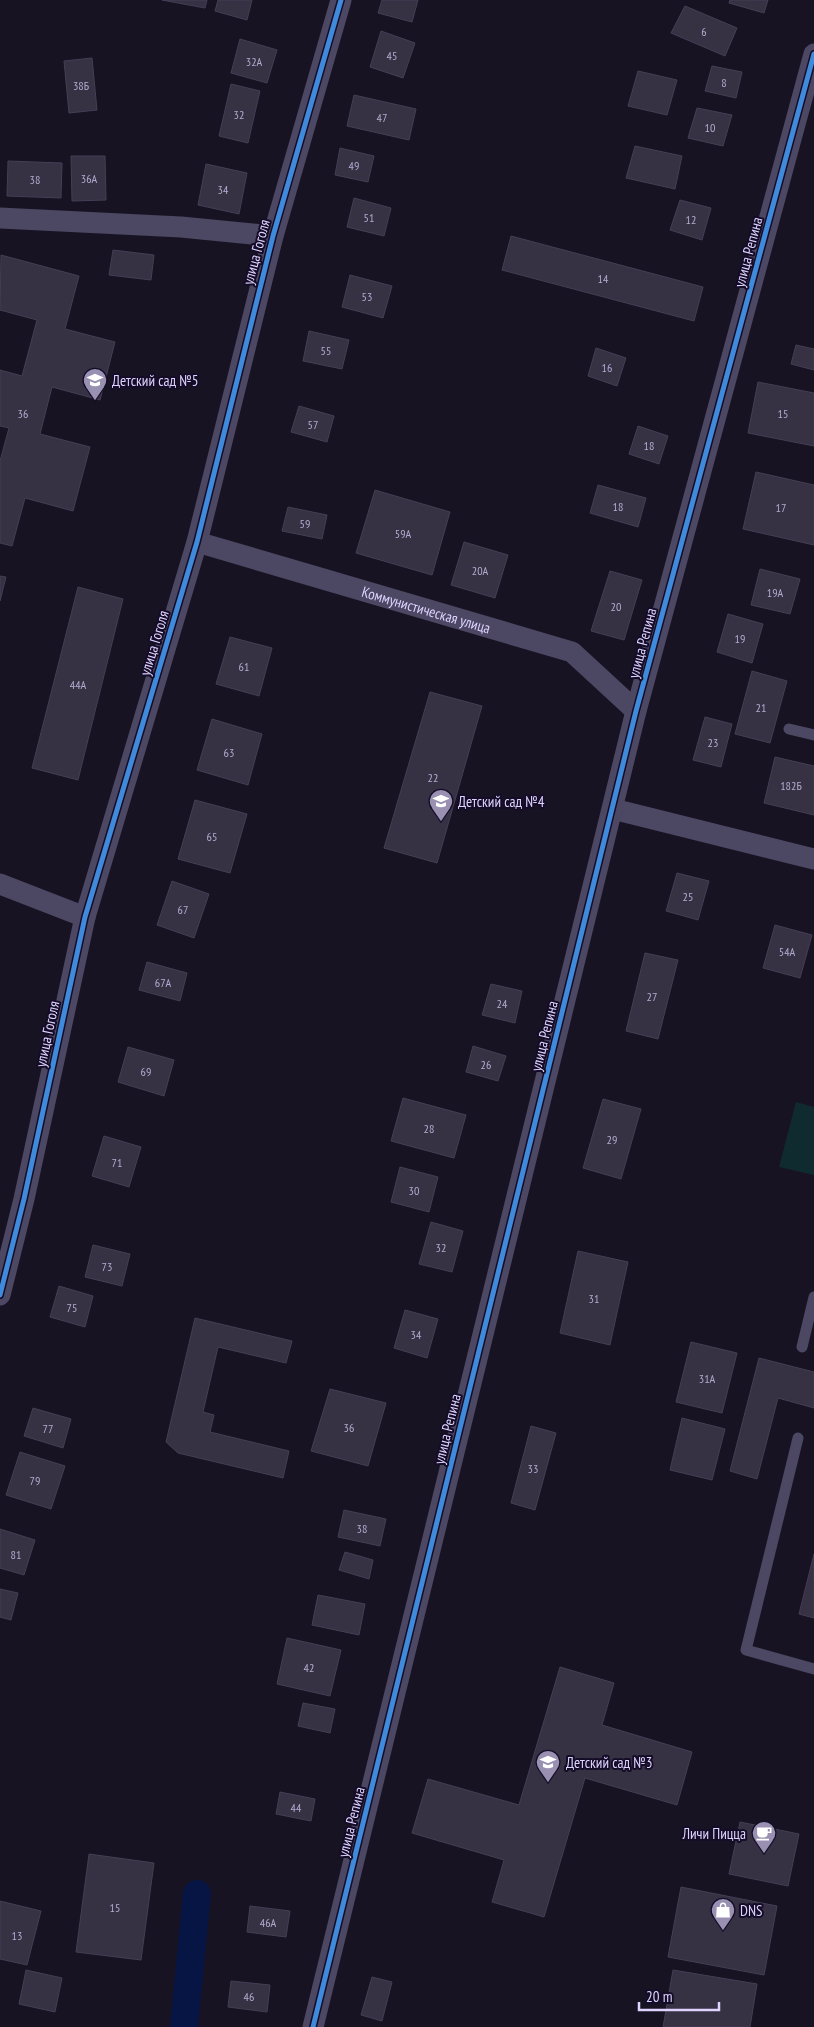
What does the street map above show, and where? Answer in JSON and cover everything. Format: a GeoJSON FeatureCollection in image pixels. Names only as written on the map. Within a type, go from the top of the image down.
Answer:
{"type":"FeatureCollection","features":[{"type":"Feature","properties":{"kind":"street","name":"улица Гоголя"},"geometry":{"type":"LineString","coordinates":[[0,1295],[24,1199],[85,917],[196,542],[273,236],[341,0]]}},
{"type":"Feature","properties":{"kind":"street","name":"улица Репина"},"geometry":{"type":"LineString","coordinates":[[313,2027],[636,711],[814,54]]}},
{"type":"Feature","properties":{"kind":"street","name":"улица Гоголя"},"geometry":{"type":"LineString","coordinates":[[0,218],[181,227],[273,236]]}},
{"type":"Feature","properties":{"kind":"street","name":"Коммунистическая улица"},"geometry":{"type":"LineString","coordinates":[[196,542],[572,652],[636,711]]}},
{"type":"Feature","properties":{"kind":"street"},"geometry":{"type":"LineString","coordinates":[[613,809],[814,859]]}},
{"type":"Feature","properties":{"kind":"street"},"geometry":{"type":"LineString","coordinates":[[0,884],[85,917]]}},
{"type":"Feature","properties":{"kind":"lane"},"geometry":{"type":"LineString","coordinates":[[789,729],[814,735]]}},
{"type":"Feature","properties":{"kind":"lane"},"geometry":{"type":"LineString","coordinates":[[802,1347],[814,1297]]}},
{"type":"Feature","properties":{"kind":"lane"},"geometry":{"type":"LineString","coordinates":[[798,1438],[746,1650],[814,1670]]}},
{"type":"Feature","properties":{"kind":"green space"},"geometry":{"type":"Polygon","coordinates":[[[796,1102],[814,1107],[814,1175],[779,1167],[796,1102]]]}},
{"type":"Feature","properties":{"kind":"building"},"geometry":{"type":"Polygon","coordinates":[[[162,0],[207,0],[205,8],[162,0]]]}},
{"type":"Feature","properties":{"kind":"building"},"geometry":{"type":"Polygon","coordinates":[[[218,0],[252,0],[247,20],[215,11],[218,0]]]}},
{"type":"Feature","properties":{"kind":"building"},"geometry":{"type":"Polygon","coordinates":[[[382,0],[418,0],[412,22],[378,13],[382,0]]]}},
{"type":"Feature","properties":{"kind":"building"},"geometry":{"type":"Polygon","coordinates":[[[730,0],[768,0],[764,13],[729,3],[730,0]]]}},
{"type":"Feature","properties":{"kind":"building"},"geometry":{"type":"Polygon","coordinates":[[[685,6],[737,28],[725,56],[671,33],[685,6]]]}},
{"type":"Feature","properties":{"kind":"building"},"geometry":{"type":"Polygon","coordinates":[[[381,31],[415,43],[403,78],[370,67],[381,31]]]}},
{"type":"Feature","properties":{"kind":"building"},"geometry":{"type":"Polygon","coordinates":[[[240,39],[277,50],[267,83],[231,73],[240,39]]]}},
{"type":"Feature","properties":{"kind":"building"},"geometry":{"type":"Polygon","coordinates":[[[92,58],[97,110],[69,113],[64,61],[92,58]]]}},
{"type":"Feature","properties":{"kind":"building"},"geometry":{"type":"Polygon","coordinates":[[[712,66],[742,72],[736,98],[705,91],[712,66]]]}},
{"type":"Feature","properties":{"kind":"building"},"geometry":{"type":"Polygon","coordinates":[[[638,71],[677,80],[667,115],[628,106],[638,71]]]}},
{"type":"Feature","properties":{"kind":"building"},"geometry":{"type":"Polygon","coordinates":[[[231,84],[260,91],[248,143],[219,136],[231,84]]]}},
{"type":"Feature","properties":{"kind":"building"},"geometry":{"type":"Polygon","coordinates":[[[354,95],[416,109],[409,140],[347,126],[354,95]]]}},
{"type":"Feature","properties":{"kind":"building"},"geometry":{"type":"Polygon","coordinates":[[[697,108],[732,115],[723,146],[688,138],[697,108]]]}},
{"type":"Feature","properties":{"kind":"building"},"geometry":{"type":"Polygon","coordinates":[[[635,146],[682,156],[675,189],[626,178],[635,146]]]}},
{"type":"Feature","properties":{"kind":"building"},"geometry":{"type":"Polygon","coordinates":[[[340,148],[374,156],[368,182],[335,175],[340,148]]]}},
{"type":"Feature","properties":{"kind":"building"},"geometry":{"type":"Polygon","coordinates":[[[71,156],[105,156],[106,200],[72,201],[71,156]]]}},
{"type":"Feature","properties":{"kind":"building"},"geometry":{"type":"Polygon","coordinates":[[[8,161],[62,163],[61,198],[7,196],[8,161]]]}},
{"type":"Feature","properties":{"kind":"building"},"geometry":{"type":"Polygon","coordinates":[[[206,164],[247,173],[239,214],[198,205],[206,164]]]}},
{"type":"Feature","properties":{"kind":"building"},"geometry":{"type":"Polygon","coordinates":[[[354,198],[391,208],[384,236],[347,227],[354,198]]]}},
{"type":"Feature","properties":{"kind":"building"},"geometry":{"type":"Polygon","coordinates":[[[680,200],[711,208],[702,240],[670,230],[680,200]]]}},
{"type":"Feature","properties":{"kind":"building"},"geometry":{"type":"Polygon","coordinates":[[[511,236],[703,287],[694,321],[502,270],[511,236]]]}},
{"type":"Feature","properties":{"kind":"building"},"geometry":{"type":"Polygon","coordinates":[[[113,250],[154,255],[151,280],[109,275],[113,250]]]}},
{"type":"Feature","properties":{"kind":"building"},"geometry":{"type":"Polygon","coordinates":[[[1,255],[79,276],[65,329],[115,342],[100,400],[52,387],[40,434],[90,447],[73,511],[25,498],[12,546],[0,543],[0,461],[9,428],[0,426],[0,370],[22,376],[37,320],[0,310],[1,255]]]}},
{"type":"Feature","properties":{"kind":"building"},"geometry":{"type":"Polygon","coordinates":[[[350,275],[392,286],[383,318],[342,307],[350,275]]]}},
{"type":"Feature","properties":{"kind":"building"},"geometry":{"type":"Polygon","coordinates":[[[309,331],[349,340],[342,369],[303,361],[309,331]]]}},
{"type":"Feature","properties":{"kind":"building"},"geometry":{"type":"Polygon","coordinates":[[[796,345],[814,349],[814,370],[791,364],[796,345]]]}},
{"type":"Feature","properties":{"kind":"building"},"geometry":{"type":"Polygon","coordinates":[[[596,348],[626,358],[617,386],[588,376],[596,348]]]}},
{"type":"Feature","properties":{"kind":"building"},"geometry":{"type":"Polygon","coordinates":[[[758,382],[814,393],[814,446],[748,433],[758,382]]]}},
{"type":"Feature","properties":{"kind":"building"},"geometry":{"type":"Polygon","coordinates":[[[299,406],[334,416],[327,442],[291,432],[299,406]]]}},
{"type":"Feature","properties":{"kind":"building"},"geometry":{"type":"Polygon","coordinates":[[[638,426],[668,436],[659,464],[629,454],[638,426]]]}},
{"type":"Feature","properties":{"kind":"building"},"geometry":{"type":"Polygon","coordinates":[[[756,472],[814,485],[814,545],[743,529],[756,472]]]}},
{"type":"Feature","properties":{"kind":"building"},"geometry":{"type":"Polygon","coordinates":[[[598,485],[646,498],[638,527],[590,513],[598,485]]]}},
{"type":"Feature","properties":{"kind":"building"},"geometry":{"type":"Polygon","coordinates":[[[375,490],[450,512],[432,575],[356,553],[375,490]]]}},
{"type":"Feature","properties":{"kind":"building"},"geometry":{"type":"Polygon","coordinates":[[[288,507],[327,515],[322,539],[282,531],[288,507]]]}},
{"type":"Feature","properties":{"kind":"building"},"geometry":{"type":"Polygon","coordinates":[[[464,542],[508,555],[495,598],[451,585],[464,542]]]}},
{"type":"Feature","properties":{"kind":"building"},"geometry":{"type":"Polygon","coordinates":[[[760,569],[800,579],[790,614],[751,605],[760,569]]]}},
{"type":"Feature","properties":{"kind":"building"},"geometry":{"type":"Polygon","coordinates":[[[610,571],[642,580],[624,640],[591,631],[610,571]]]}},
{"type":"Feature","properties":{"kind":"building"},"geometry":{"type":"Polygon","coordinates":[[[0,576],[6,577],[0,601],[0,576]]]}},
{"type":"Feature","properties":{"kind":"building"},"geometry":{"type":"Polygon","coordinates":[[[78,587],[123,599],[78,780],[32,768],[78,587]]]}},
{"type":"Feature","properties":{"kind":"building"},"geometry":{"type":"Polygon","coordinates":[[[728,614],[763,624],[752,663],[717,652],[728,614]]]}},
{"type":"Feature","properties":{"kind":"building"},"geometry":{"type":"Polygon","coordinates":[[[230,637],[272,648],[259,696],[216,684],[230,637]]]}},
{"type":"Feature","properties":{"kind":"building"},"geometry":{"type":"Polygon","coordinates":[[[752,671],[787,681],[770,743],[735,734],[752,671]]]}},
{"type":"Feature","properties":{"kind":"building"},"geometry":{"type":"Polygon","coordinates":[[[430,692],[482,706],[437,863],[384,848],[430,692]]]}},
{"type":"Feature","properties":{"kind":"building"},"geometry":{"type":"Polygon","coordinates":[[[705,717],[732,724],[721,767],[693,760],[705,717]]]}},
{"type":"Feature","properties":{"kind":"building"},"geometry":{"type":"Polygon","coordinates":[[[212,719],[262,734],[248,785],[197,770],[212,719]]]}},
{"type":"Feature","properties":{"kind":"building"},"geometry":{"type":"Polygon","coordinates":[[[775,757],[814,766],[814,815],[764,803],[775,757]]]}},
{"type":"Feature","properties":{"kind":"building"},"geometry":{"type":"Polygon","coordinates":[[[195,800],[247,814],[230,873],[178,859],[195,800]]]}},
{"type":"Feature","properties":{"kind":"building"},"geometry":{"type":"Polygon","coordinates":[[[677,873],[709,881],[698,920],[666,911],[677,873]]]}},
{"type":"Feature","properties":{"kind":"building"},"geometry":{"type":"Polygon","coordinates":[[[172,881],[209,894],[194,938],[157,925],[172,881]]]}},
{"type":"Feature","properties":{"kind":"building"},"geometry":{"type":"Polygon","coordinates":[[[775,925],[812,935],[800,978],[763,968],[775,925]]]}},
{"type":"Feature","properties":{"kind":"building"},"geometry":{"type":"Polygon","coordinates":[[[645,953],[678,960],[658,1039],[626,1031],[645,953]]]}},
{"type":"Feature","properties":{"kind":"building"},"geometry":{"type":"Polygon","coordinates":[[[147,962],[187,973],[180,1001],[139,990],[147,962]]]}},
{"type":"Feature","properties":{"kind":"building"},"geometry":{"type":"Polygon","coordinates":[[[491,984],[522,991],[515,1023],[482,1015],[491,984]]]}},
{"type":"Feature","properties":{"kind":"building"},"geometry":{"type":"Polygon","coordinates":[[[473,1046],[506,1056],[498,1081],[466,1072],[473,1046]]]}},
{"type":"Feature","properties":{"kind":"building"},"geometry":{"type":"Polygon","coordinates":[[[128,1047],[174,1060],[164,1096],[118,1082],[128,1047]]]}},
{"type":"Feature","properties":{"kind":"building"},"geometry":{"type":"Polygon","coordinates":[[[403,1098],[466,1115],[454,1158],[391,1141],[403,1098]]]}},
{"type":"Feature","properties":{"kind":"building"},"geometry":{"type":"Polygon","coordinates":[[[603,1099],[641,1109],[621,1179],[583,1168],[603,1099]]]}},
{"type":"Feature","properties":{"kind":"building"},"geometry":{"type":"Polygon","coordinates":[[[104,1136],[141,1147],[129,1187],[92,1176],[104,1136]]]}},
{"type":"Feature","properties":{"kind":"building"},"geometry":{"type":"Polygon","coordinates":[[[400,1167],[438,1177],[429,1212],[391,1202],[400,1167]]]}},
{"type":"Feature","properties":{"kind":"building"},"geometry":{"type":"Polygon","coordinates":[[[431,1222],[463,1231],[452,1272],[419,1264],[431,1222]]]}},
{"type":"Feature","properties":{"kind":"building"},"geometry":{"type":"Polygon","coordinates":[[[93,1245],[130,1254],[122,1286],[85,1277],[93,1245]]]}},
{"type":"Feature","properties":{"kind":"building"},"geometry":{"type":"Polygon","coordinates":[[[578,1251],[628,1262],[610,1345],[560,1333],[578,1251]]]}},
{"type":"Feature","properties":{"kind":"building"},"geometry":{"type":"Polygon","coordinates":[[[59,1286],[93,1296],[85,1327],[50,1317],[59,1286]]]}},
{"type":"Feature","properties":{"kind":"building"},"geometry":{"type":"Polygon","coordinates":[[[405,1310],[438,1319],[427,1358],[394,1348],[405,1310]]]}},
{"type":"Feature","properties":{"kind":"building"},"geometry":{"type":"Polygon","coordinates":[[[195,1318],[292,1341],[286,1363],[218,1347],[203,1412],[214,1415],[210,1432],[289,1451],[283,1478],[178,1453],[166,1442],[195,1318]]]}},
{"type":"Feature","properties":{"kind":"building"},"geometry":{"type":"Polygon","coordinates":[[[691,1342],[737,1353],[722,1413],[676,1402],[691,1342]]]}},
{"type":"Feature","properties":{"kind":"building"},"geometry":{"type":"Polygon","coordinates":[[[759,1358],[814,1372],[814,1408],[778,1398],[757,1479],[730,1471],[759,1358]]]}},
{"type":"Feature","properties":{"kind":"building"},"geometry":{"type":"Polygon","coordinates":[[[330,1389],[386,1403],[368,1466],[311,1451],[330,1389]]]}},
{"type":"Feature","properties":{"kind":"building"},"geometry":{"type":"Polygon","coordinates":[[[33,1408],[71,1419],[63,1448],[24,1436],[33,1408]]]}},
{"type":"Feature","properties":{"kind":"building"},"geometry":{"type":"Polygon","coordinates":[[[682,1418],[725,1429],[712,1480],[670,1470],[682,1418]]]}},
{"type":"Feature","properties":{"kind":"building"},"geometry":{"type":"Polygon","coordinates":[[[531,1426],[556,1433],[535,1510],[511,1503],[531,1426]]]}},
{"type":"Feature","properties":{"kind":"building"},"geometry":{"type":"Polygon","coordinates":[[[20,1452],[65,1466],[51,1509],[6,1495],[20,1452]]]}},
{"type":"Feature","properties":{"kind":"building"},"geometry":{"type":"Polygon","coordinates":[[[344,1510],[386,1519],[380,1546],[338,1537],[344,1510]]]}},
{"type":"Feature","properties":{"kind":"building"},"geometry":{"type":"Polygon","coordinates":[[[0,1529],[35,1540],[24,1575],[0,1568],[0,1529]]]}},
{"type":"Feature","properties":{"kind":"building"},"geometry":{"type":"Polygon","coordinates":[[[345,1552],[373,1560],[369,1579],[339,1570],[345,1552]]]}},
{"type":"Feature","properties":{"kind":"building"},"geometry":{"type":"Polygon","coordinates":[[[814,1554],[814,1618],[799,1614],[814,1554]]]}},
{"type":"Feature","properties":{"kind":"building"},"geometry":{"type":"Polygon","coordinates":[[[0,1589],[18,1593],[11,1620],[0,1617],[0,1589]]]}},
{"type":"Feature","properties":{"kind":"building"},"geometry":{"type":"Polygon","coordinates":[[[318,1595],[365,1604],[359,1635],[312,1625],[318,1595]]]}},
{"type":"Feature","properties":{"kind":"building"},"geometry":{"type":"Polygon","coordinates":[[[287,1638],[341,1650],[330,1696],[277,1684],[287,1638]]]}},
{"type":"Feature","properties":{"kind":"building"},"geometry":{"type":"Polygon","coordinates":[[[560,1667],[614,1683],[602,1725],[692,1752],[677,1805],[585,1778],[544,1917],[492,1902],[504,1860],[412,1833],[428,1779],[519,1805],[560,1667]]]}},
{"type":"Feature","properties":{"kind":"building"},"geometry":{"type":"Polygon","coordinates":[[[303,1703],[335,1709],[330,1733],[298,1726],[303,1703]]]}},
{"type":"Feature","properties":{"kind":"building"},"geometry":{"type":"Polygon","coordinates":[[[280,1792],[315,1799],[311,1821],[276,1814],[280,1792]]]}},
{"type":"Feature","properties":{"kind":"building","name":"Личи Пицца"},"geometry":{"type":"Polygon","coordinates":[[[740,1822],[799,1834],[788,1886],[729,1874],[740,1822]]]}},
{"type":"Feature","properties":{"kind":"building"},"geometry":{"type":"Polygon","coordinates":[[[89,1854],[154,1863],[141,1960],[76,1952],[89,1854]]]}},
{"type":"Feature","properties":{"kind":"building","name":"DNS"},"geometry":{"type":"Polygon","coordinates":[[[681,1887],[777,1906],[764,1975],[668,1957],[681,1887]]]}},
{"type":"Feature","properties":{"kind":"building"},"geometry":{"type":"Polygon","coordinates":[[[0,1901],[41,1911],[27,1965],[0,1959],[0,1901]]]}},
{"type":"Feature","properties":{"kind":"building"},"geometry":{"type":"Polygon","coordinates":[[[250,1906],[290,1911],[286,1937],[247,1932],[250,1906]]]}},
{"type":"Feature","properties":{"kind":"building"},"geometry":{"type":"Polygon","coordinates":[[[26,1970],[62,1978],[55,2012],[19,2004],[26,1970]]]}},
{"type":"Feature","properties":{"kind":"building"},"geometry":{"type":"Polygon","coordinates":[[[673,1970],[757,1984],[750,2027],[663,2027],[673,1970]]]}},
{"type":"Feature","properties":{"kind":"building"},"geometry":{"type":"Polygon","coordinates":[[[372,1977],[392,1982],[382,2021],[361,2015],[372,1977]]]}},
{"type":"Feature","properties":{"kind":"building"},"geometry":{"type":"Polygon","coordinates":[[[231,1981],[270,1985],[267,2012],[228,2007],[231,1981]]]}},
{"type":"Feature","properties":{"kind":"waterway"},"geometry":{"type":"LineString","coordinates":[[184,2027],[197,1894]]}},
{"type":"Feature","properties":{"kind":"cycle path"},"geometry":{"type":"LineString","coordinates":[[0,1295],[24,1199],[85,917],[197,542],[273,236],[341,0]]}},
{"type":"Feature","properties":{"kind":"cycle path"},"geometry":{"type":"LineString","coordinates":[[313,2027],[636,711],[814,54]]}},
{"type":"Feature","properties":{"kind":"place","name":"Детский сад №5"},"geometry":{"type":"Point","coordinates":[95,401]}},
{"type":"Feature","properties":{"kind":"place","name":"Детский сад №4"},"geometry":{"type":"Point","coordinates":[441,822]}},
{"type":"Feature","properties":{"kind":"place","name":"Детский сад №3"},"geometry":{"type":"Point","coordinates":[548,1783]}},
{"type":"Feature","properties":{"kind":"place","name":"Личи Пицца"},"geometry":{"type":"Point","coordinates":[764,1854]}},
{"type":"Feature","properties":{"kind":"place","name":"DNS"},"geometry":{"type":"Point","coordinates":[723,1931]}}]}
